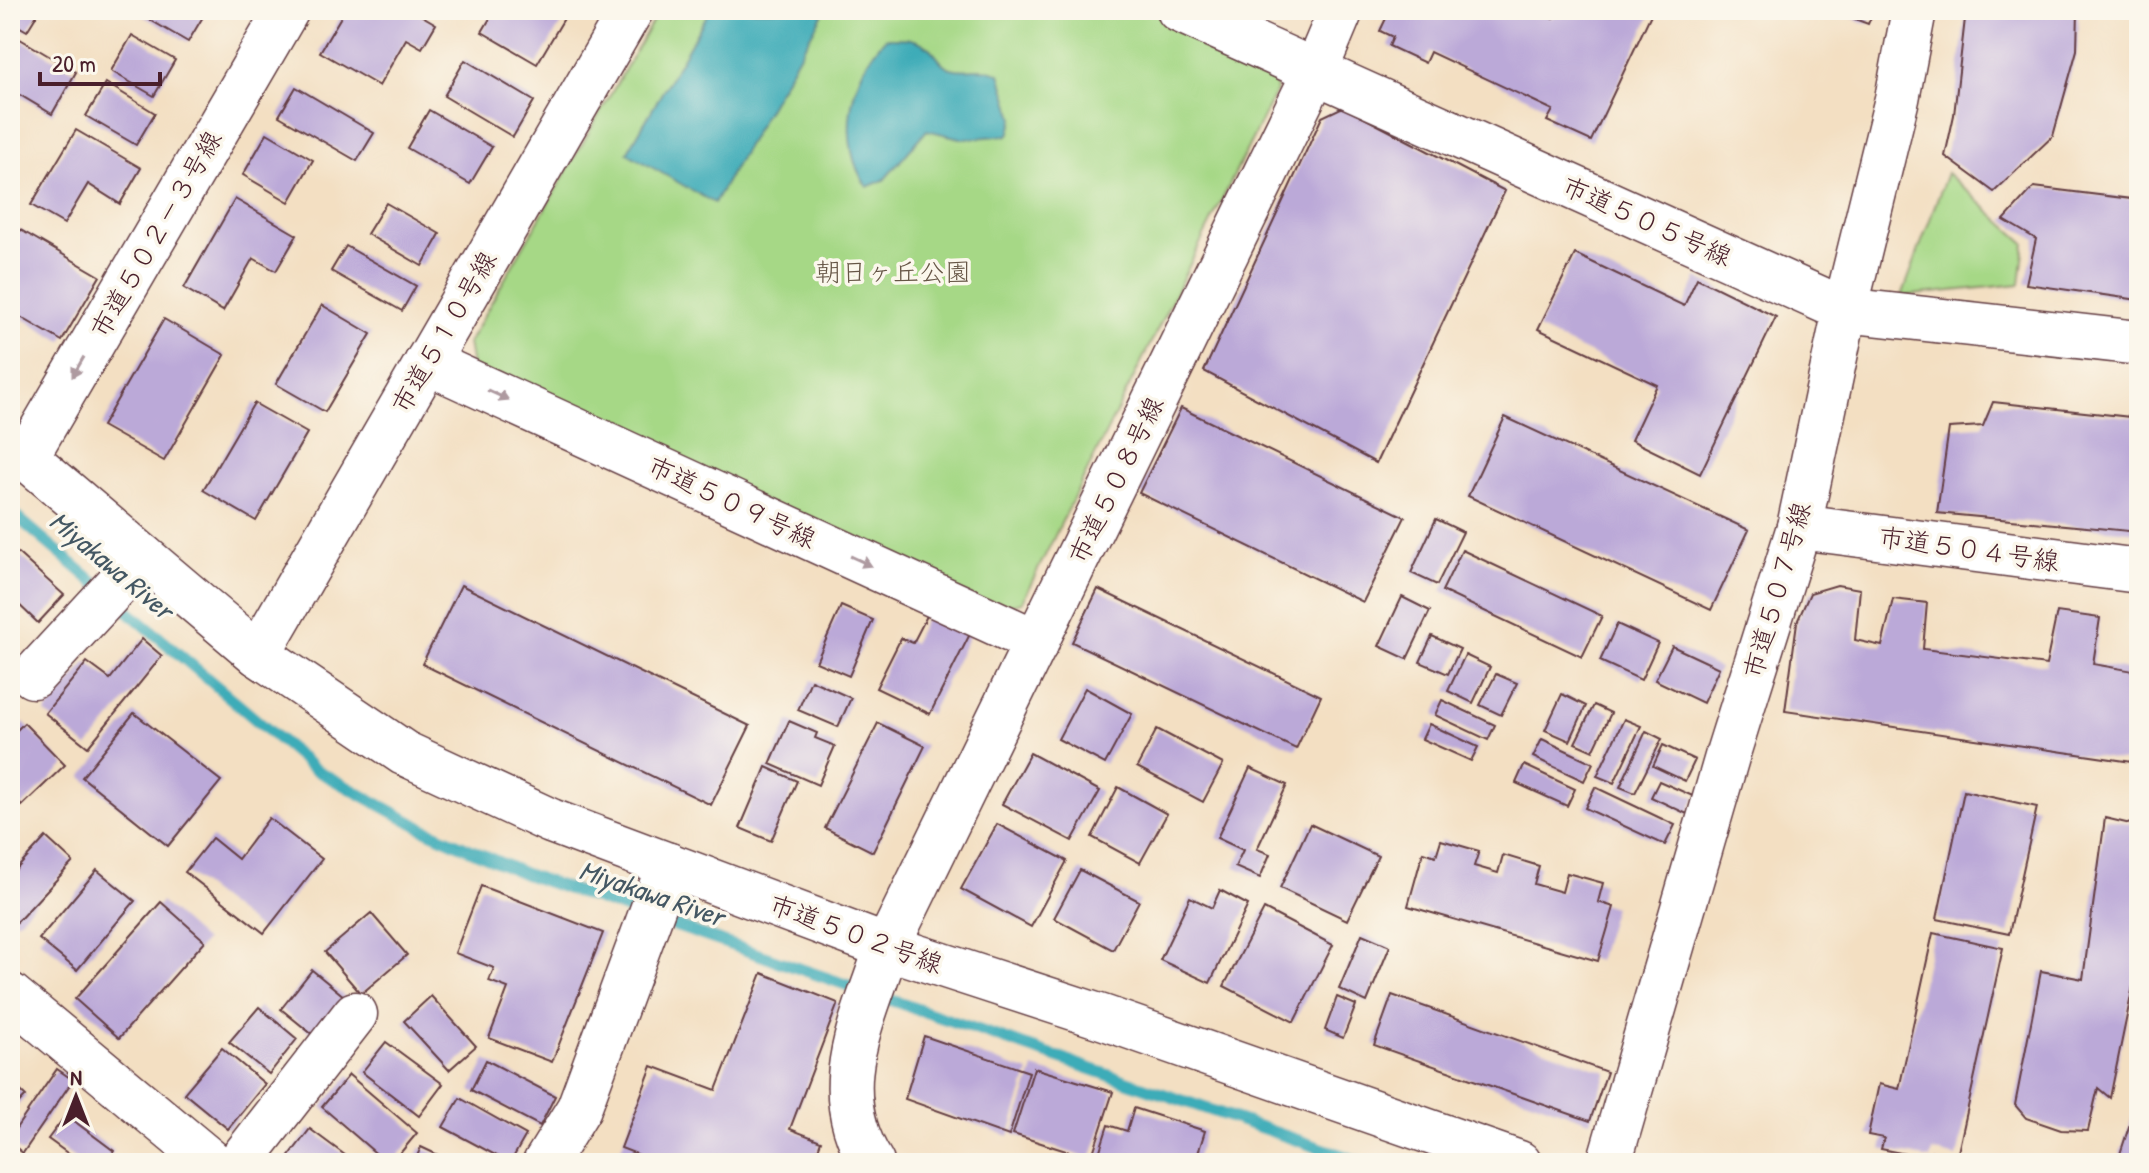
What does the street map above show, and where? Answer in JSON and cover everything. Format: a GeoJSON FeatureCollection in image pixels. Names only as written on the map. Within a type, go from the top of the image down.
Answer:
{"type":"FeatureCollection","features":[{"type":"Feature","properties":{"kind":"street","name":"市道５０２－３号線"},"geometry":{"type":"LineString","coordinates":[[18,450],[287,10]]}},
{"type":"Feature","properties":{"kind":"street","name":"市道５１０号線"},"geometry":{"type":"LineString","coordinates":[[258,654],[631,10]]}},
{"type":"Feature","properties":{"kind":"street","name":"市道５０５号線"},"geometry":{"type":"LineString","coordinates":[[1179,10],[1845,310],[2139,343]]}},
{"type":"Feature","properties":{"kind":"street","name":"市道５０８号線"},"geometry":{"type":"LineString","coordinates":[[872,1163],[864,1150],[848,1100],[850,1055],[884,958],[1315,72],[1341,10]]}},
{"type":"Feature","properties":{"kind":"street","name":"市道５０７号線"},"geometry":{"type":"LineString","coordinates":[[1609,1163],[1724,765],[1799,527],[1845,310],[1897,99],[1914,10]]}},
{"type":"Feature","properties":{"kind":"street","name":"市道５０９号線"},"geometry":{"type":"LineString","coordinates":[[427,362],[1037,642]]}},
{"type":"Feature","properties":{"kind":"street","name":"市道５０２号線"},"geometry":{"type":"LineString","coordinates":[[18,450],[116,584],[258,654],[404,753],[551,821],[664,878],[884,958],[1105,1018],[1519,1163]]}},
{"type":"Feature","properties":{"kind":"street","name":"市道５０４号線"},"geometry":{"type":"LineString","coordinates":[[1799,527],[2139,571]]}},
{"type":"Feature","properties":{"kind":"street"},"geometry":{"type":"LineString","coordinates":[[33,676],[116,584]]}},
{"type":"Feature","properties":{"kind":"street"},"geometry":{"type":"LineString","coordinates":[[545,1163],[579,1108],[664,878]]}},
{"type":"Feature","properties":{"kind":"street"},"geometry":{"type":"LineString","coordinates":[[10,995],[212,1163]]}},
{"type":"Feature","properties":{"kind":"street"},"geometry":{"type":"LineString","coordinates":[[239,1163],[355,1014]]}},
{"type":"Feature","properties":{"kind":"green space","name":"朝日ヶ丘公園"},"geometry":{"type":"Polygon","coordinates":[[[659,10],[1149,10],[1271,65],[1276,91],[1022,602],[996,608],[472,367],[468,343],[659,10]]]}},
{"type":"Feature","properties":{"kind":"green space"},"geometry":{"type":"Polygon","coordinates":[[[1947,173],[2025,243],[2020,284],[1902,296],[1947,173]]]}},
{"type":"Feature","properties":{"kind":"water"},"geometry":{"type":"Polygon","coordinates":[[[710,10],[825,10],[714,203],[627,153],[710,10]]]}},
{"type":"Feature","properties":{"kind":"water"},"geometry":{"type":"Polygon","coordinates":[[[886,38],[918,41],[951,68],[1000,74],[1014,118],[1009,135],[964,139],[927,130],[884,180],[867,187],[857,169],[852,150],[851,110],[863,70],[886,38]]]}},
{"type":"Feature","properties":{"kind":"building"},"geometry":{"type":"Polygon","coordinates":[[[10,10],[40,10],[27,31],[10,21],[10,10]]]}},
{"type":"Feature","properties":{"kind":"building"},"geometry":{"type":"Polygon","coordinates":[[[143,10],[207,10],[188,42],[140,14],[143,10]]]}},
{"type":"Feature","properties":{"kind":"building"},"geometry":{"type":"Polygon","coordinates":[[[345,10],[412,10],[436,24],[422,48],[406,39],[379,86],[320,52],[345,10]]]}},
{"type":"Feature","properties":{"kind":"building"},"geometry":{"type":"Polygon","coordinates":[[[495,10],[569,10],[537,64],[482,32],[495,10]]]}},
{"type":"Feature","properties":{"kind":"building"},"geometry":{"type":"Polygon","coordinates":[[[1390,10],[1535,10],[1553,18],[1557,10],[1653,10],[1591,141],[1547,121],[1553,110],[1430,52],[1425,63],[1389,46],[1393,37],[1380,31],[1390,10]]]}},
{"type":"Feature","properties":{"kind":"building"},"geometry":{"type":"Polygon","coordinates":[[[1831,10],[1874,10],[1868,24],[1831,10]]]}},
{"type":"Feature","properties":{"kind":"building"},"geometry":{"type":"Polygon","coordinates":[[[1966,10],[2078,10],[2077,50],[2053,136],[1994,192],[1945,156],[1954,115],[1966,10]]]}},
{"type":"Feature","properties":{"kind":"building"},"geometry":{"type":"Polygon","coordinates":[[[10,33],[76,72],[52,114],[10,89],[10,33]]]}},
{"type":"Feature","properties":{"kind":"building"},"geometry":{"type":"Polygon","coordinates":[[[132,35],[175,60],[154,96],[111,71],[132,35]]]}},
{"type":"Feature","properties":{"kind":"building"},"geometry":{"type":"Polygon","coordinates":[[[465,60],[534,101],[513,137],[444,96],[465,60]]]}},
{"type":"Feature","properties":{"kind":"building"},"geometry":{"type":"Polygon","coordinates":[[[106,83],[155,113],[136,145],[86,116],[106,83]]]}},
{"type":"Feature","properties":{"kind":"building"},"geometry":{"type":"Polygon","coordinates":[[[296,87],[374,133],[357,161],[279,116],[296,87]]]}},
{"type":"Feature","properties":{"kind":"building"},"geometry":{"type":"Polygon","coordinates":[[[1343,107],[1505,191],[1376,463],[1204,371],[1322,117],[1343,107]]]}},
{"type":"Feature","properties":{"kind":"building"},"geometry":{"type":"Polygon","coordinates":[[[429,110],[492,147],[470,184],[407,148],[429,110]]]}},
{"type":"Feature","properties":{"kind":"building"},"geometry":{"type":"Polygon","coordinates":[[[76,130],[141,168],[120,204],[88,184],[64,224],[31,205],[76,130]]]}},
{"type":"Feature","properties":{"kind":"building"},"geometry":{"type":"Polygon","coordinates":[[[267,133],[313,160],[289,202],[243,175],[267,133]]]}},
{"type":"Feature","properties":{"kind":"building"},"geometry":{"type":"Polygon","coordinates":[[[2034,187],[2139,200],[2139,300],[2026,284],[2036,239],[2004,220],[2034,187]]]}},
{"type":"Feature","properties":{"kind":"building"},"geometry":{"type":"Polygon","coordinates":[[[235,199],[297,235],[276,271],[253,258],[223,311],[184,288],[235,199]]]}},
{"type":"Feature","properties":{"kind":"building"},"geometry":{"type":"Polygon","coordinates":[[[386,203],[440,234],[422,266],[367,234],[386,203]]]}},
{"type":"Feature","properties":{"kind":"building"},"geometry":{"type":"Polygon","coordinates":[[[19,229],[100,276],[62,341],[10,311],[10,244],[19,229]]]}},
{"type":"Feature","properties":{"kind":"building"},"geometry":{"type":"Polygon","coordinates":[[[346,246],[416,286],[402,311],[331,271],[346,246]]]}},
{"type":"Feature","properties":{"kind":"building"},"geometry":{"type":"Polygon","coordinates":[[[1575,254],[1684,306],[1697,278],[1776,317],[1700,474],[1631,440],[1657,385],[1538,329],[1575,254]]]}},
{"type":"Feature","properties":{"kind":"building"},"geometry":{"type":"Polygon","coordinates":[[[322,305],[371,334],[325,412],[276,384],[322,305]]]}},
{"type":"Feature","properties":{"kind":"building"},"geometry":{"type":"Polygon","coordinates":[[[164,319],[225,355],[164,461],[102,426],[164,319]]]}},
{"type":"Feature","properties":{"kind":"building"},"geometry":{"type":"Polygon","coordinates":[[[1993,402],[2139,418],[2139,532],[1937,513],[1949,428],[1983,426],[1993,402]]]}},
{"type":"Feature","properties":{"kind":"building"},"geometry":{"type":"Polygon","coordinates":[[[254,403],[307,433],[256,521],[203,490],[254,403]]]}},
{"type":"Feature","properties":{"kind":"building"},"geometry":{"type":"Polygon","coordinates":[[[1181,408],[1405,517],[1363,602],[1139,493],[1181,408]]]}},
{"type":"Feature","properties":{"kind":"building"},"geometry":{"type":"Polygon","coordinates":[[[1505,417],[1749,530],[1711,610],[1468,496],[1505,417]]]}},
{"type":"Feature","properties":{"kind":"building"},"geometry":{"type":"Polygon","coordinates":[[[1436,519],[1463,532],[1437,585],[1411,573],[1436,519]]]}},
{"type":"Feature","properties":{"kind":"building"},"geometry":{"type":"Polygon","coordinates":[[[10,546],[64,595],[38,623],[10,596],[10,546]]]}},
{"type":"Feature","properties":{"kind":"building"},"geometry":{"type":"Polygon","coordinates":[[[1462,550],[1602,616],[1582,657],[1442,591],[1462,550]]]}},
{"type":"Feature","properties":{"kind":"building"},"geometry":{"type":"Polygon","coordinates":[[[461,585],[750,726],[711,805],[422,664],[461,585]]]}},
{"type":"Feature","properties":{"kind":"building"},"geometry":{"type":"Polygon","coordinates":[[[1837,585],[1860,589],[1855,640],[1882,646],[1893,599],[1927,603],[1923,649],[2046,665],[2057,612],[2100,618],[2093,664],[2139,672],[2139,763],[1785,711],[1797,622],[1810,593],[1837,585]]]}},
{"type":"Feature","properties":{"kind":"building"},"geometry":{"type":"Polygon","coordinates":[[[1098,589],[1321,696],[1296,749],[1072,642],[1098,589]]]}},
{"type":"Feature","properties":{"kind":"building"},"geometry":{"type":"Polygon","coordinates":[[[1402,597],[1430,611],[1407,659],[1379,646],[1402,597]]]}},
{"type":"Feature","properties":{"kind":"building"},"geometry":{"type":"Polygon","coordinates":[[[841,606],[873,620],[849,676],[816,662],[841,606]]]}},
{"type":"Feature","properties":{"kind":"building"},"geometry":{"type":"Polygon","coordinates":[[[931,608],[973,628],[930,714],[876,688],[901,638],[913,643],[931,608]]]}},
{"type":"Feature","properties":{"kind":"building"},"geometry":{"type":"Polygon","coordinates":[[[1617,624],[1658,643],[1641,680],[1600,661],[1617,624]]]}},
{"type":"Feature","properties":{"kind":"building"},"geometry":{"type":"Polygon","coordinates":[[[1432,636],[1460,649],[1448,674],[1420,662],[1432,636]]]}},
{"type":"Feature","properties":{"kind":"building"},"geometry":{"type":"Polygon","coordinates":[[[142,639],[162,656],[88,747],[45,713],[87,662],[110,679],[142,639]]]}},
{"type":"Feature","properties":{"kind":"building"},"geometry":{"type":"Polygon","coordinates":[[[1672,646],[1719,668],[1703,703],[1655,680],[1672,646]]]}},
{"type":"Feature","properties":{"kind":"building"},"geometry":{"type":"Polygon","coordinates":[[[1465,655],[1490,667],[1473,703],[1448,691],[1465,655]]]}},
{"type":"Feature","properties":{"kind":"building"},"geometry":{"type":"Polygon","coordinates":[[[1496,674],[1517,683],[1501,715],[1480,705],[1496,674]]]}},
{"type":"Feature","properties":{"kind":"building"},"geometry":{"type":"Polygon","coordinates":[[[811,680],[851,698],[838,727],[798,710],[811,680]]]}},
{"type":"Feature","properties":{"kind":"building"},"geometry":{"type":"Polygon","coordinates":[[[1085,688],[1132,714],[1105,764],[1058,739],[1085,688]]]}},
{"type":"Feature","properties":{"kind":"building"},"geometry":{"type":"Polygon","coordinates":[[[1562,694],[1586,706],[1570,741],[1545,730],[1562,694]]]}},
{"type":"Feature","properties":{"kind":"building"},"geometry":{"type":"Polygon","coordinates":[[[1442,700],[1495,725],[1488,740],[1435,715],[1442,700]]]}},
{"type":"Feature","properties":{"kind":"building"},"geometry":{"type":"Polygon","coordinates":[[[1594,705],[1611,713],[1593,751],[1575,743],[1594,705]]]}},
{"type":"Feature","properties":{"kind":"building"},"geometry":{"type":"Polygon","coordinates":[[[134,713],[221,781],[168,846],[82,777],[134,713]]]}},
{"type":"Feature","properties":{"kind":"building"},"geometry":{"type":"Polygon","coordinates":[[[1624,719],[1641,726],[1614,783],[1597,776],[1624,719]]]}},
{"type":"Feature","properties":{"kind":"building"},"geometry":{"type":"Polygon","coordinates":[[[789,721],[817,733],[815,738],[835,746],[818,785],[770,764],[789,721]]]}},
{"type":"Feature","properties":{"kind":"building"},"geometry":{"type":"Polygon","coordinates":[[[24,723],[65,765],[22,806],[10,794],[10,737],[24,723]]]}},
{"type":"Feature","properties":{"kind":"building"},"geometry":{"type":"Polygon","coordinates":[[[878,723],[925,746],[873,852],[825,828],[878,723]]]}},
{"type":"Feature","properties":{"kind":"building"},"geometry":{"type":"Polygon","coordinates":[[[1429,724],[1478,747],[1471,761],[1422,739],[1429,724]]]}},
{"type":"Feature","properties":{"kind":"building"},"geometry":{"type":"Polygon","coordinates":[[[1157,729],[1223,764],[1203,802],[1137,767],[1157,729]]]}},
{"type":"Feature","properties":{"kind":"building"},"geometry":{"type":"Polygon","coordinates":[[[1646,731],[1662,739],[1635,793],[1620,787],[1646,731]]]}},
{"type":"Feature","properties":{"kind":"building"},"geometry":{"type":"Polygon","coordinates":[[[1542,739],[1593,763],[1584,781],[1533,757],[1542,739]]]}},
{"type":"Feature","properties":{"kind":"building"},"geometry":{"type":"Polygon","coordinates":[[[1663,745],[1695,760],[1685,781],[1653,766],[1663,745]]]}},
{"type":"Feature","properties":{"kind":"building"},"geometry":{"type":"Polygon","coordinates":[[[1030,753],[1100,791],[1072,841],[1002,804],[1030,753]]]}},
{"type":"Feature","properties":{"kind":"building"},"geometry":{"type":"Polygon","coordinates":[[[1524,765],[1575,789],[1567,806],[1516,783],[1524,765]]]}},
{"type":"Feature","properties":{"kind":"building"},"geometry":{"type":"Polygon","coordinates":[[[766,767],[797,781],[771,841],[740,828],[766,767]]]}},
{"type":"Feature","properties":{"kind":"building"},"geometry":{"type":"Polygon","coordinates":[[[1250,768],[1287,785],[1257,849],[1270,854],[1260,878],[1235,867],[1243,850],[1217,838],[1250,768]]]}},
{"type":"Feature","properties":{"kind":"building"},"geometry":{"type":"Polygon","coordinates":[[[1659,781],[1695,797],[1687,814],[1651,797],[1659,781]]]}},
{"type":"Feature","properties":{"kind":"building"},"geometry":{"type":"Polygon","coordinates":[[[1118,787],[1167,814],[1140,863],[1092,837],[1118,787]]]}},
{"type":"Feature","properties":{"kind":"building"},"geometry":{"type":"Polygon","coordinates":[[[1595,787],[1675,825],[1665,845],[1585,808],[1595,787]]]}},
{"type":"Feature","properties":{"kind":"building"},"geometry":{"type":"Polygon","coordinates":[[[1964,791],[2037,807],[2009,934],[1937,919],[1964,791]]]}},
{"type":"Feature","properties":{"kind":"building"},"geometry":{"type":"Polygon","coordinates":[[[269,818],[322,859],[264,933],[185,872],[212,838],[238,859],[269,818]]]}},
{"type":"Feature","properties":{"kind":"building"},"geometry":{"type":"Polygon","coordinates":[[[2105,818],[2139,826],[2139,957],[2110,1098],[2098,1088],[2088,1131],[2061,1130],[2026,1118],[2015,1105],[2041,971],[2083,979],[2105,818]]]}},
{"type":"Feature","properties":{"kind":"building"},"geometry":{"type":"Polygon","coordinates":[[[997,824],[1067,861],[1031,927],[961,889],[997,824]]]}},
{"type":"Feature","properties":{"kind":"building"},"geometry":{"type":"Polygon","coordinates":[[[1310,824],[1378,856],[1347,920],[1280,888],[1310,824]]]}},
{"type":"Feature","properties":{"kind":"building"},"geometry":{"type":"Polygon","coordinates":[[[46,837],[73,862],[17,922],[10,916],[10,876],[46,837]]]}},
{"type":"Feature","properties":{"kind":"building"},"geometry":{"type":"Polygon","coordinates":[[[1441,840],[1479,851],[1474,866],[1498,873],[1503,855],[1539,866],[1534,884],[1562,892],[1567,873],[1603,883],[1598,902],[1614,907],[1598,961],[1408,906],[1423,852],[1436,856],[1441,840]]]}},
{"type":"Feature","properties":{"kind":"building"},"geometry":{"type":"Polygon","coordinates":[[[97,870],[135,901],[77,970],[39,939],[97,870]]]}},
{"type":"Feature","properties":{"kind":"building"},"geometry":{"type":"Polygon","coordinates":[[[1080,870],[1139,901],[1113,950],[1054,918],[1080,870]]]}},
{"type":"Feature","properties":{"kind":"building"},"geometry":{"type":"Polygon","coordinates":[[[481,886],[603,933],[552,1062],[489,1038],[508,988],[489,981],[494,968],[455,953],[481,886]]]}},
{"type":"Feature","properties":{"kind":"building"},"geometry":{"type":"Polygon","coordinates":[[[1220,890],[1248,905],[1210,983],[1160,960],[1190,897],[1212,908],[1220,890]]]}},
{"type":"Feature","properties":{"kind":"building"},"geometry":{"type":"Polygon","coordinates":[[[161,902],[205,941],[119,1038],[75,999],[161,902]]]}},
{"type":"Feature","properties":{"kind":"building"},"geometry":{"type":"Polygon","coordinates":[[[1264,909],[1333,945],[1294,1022],[1224,986],[1264,909]]]}},
{"type":"Feature","properties":{"kind":"building"},"geometry":{"type":"Polygon","coordinates":[[[371,913],[407,955],[361,994],[325,952],[371,913]]]}},
{"type":"Feature","properties":{"kind":"building"},"geometry":{"type":"Polygon","coordinates":[[[1933,933],[2003,948],[1957,1157],[1932,1151],[1930,1159],[1881,1149],[1884,1138],[1868,1135],[1879,1084],[1899,1089],[1933,933]]]}},
{"type":"Feature","properties":{"kind":"building"},"geometry":{"type":"Polygon","coordinates":[[[1362,934],[1390,946],[1367,1002],[1339,989],[1362,934]]]}},
{"type":"Feature","properties":{"kind":"building"},"geometry":{"type":"Polygon","coordinates":[[[312,970],[345,997],[313,1035],[281,1009],[312,970]]]}},
{"type":"Feature","properties":{"kind":"building"},"geometry":{"type":"Polygon","coordinates":[[[762,973],[838,1003],[790,1129],[821,1141],[813,1163],[660,1163],[621,1148],[652,1066],[716,1090],[762,973]]]}},
{"type":"Feature","properties":{"kind":"building"},"geometry":{"type":"Polygon","coordinates":[[[1392,995],[1607,1072],[1590,1121],[1374,1045],[1392,995]]]}},
{"type":"Feature","properties":{"kind":"building"},"geometry":{"type":"Polygon","coordinates":[[[431,996],[476,1046],[449,1070],[404,1021],[431,996]]]}},
{"type":"Feature","properties":{"kind":"building"},"geometry":{"type":"Polygon","coordinates":[[[1337,997],[1356,1005],[1343,1038],[1325,1030],[1337,997]]]}},
{"type":"Feature","properties":{"kind":"building"},"geometry":{"type":"Polygon","coordinates":[[[259,1007],[297,1039],[269,1074],[229,1042],[259,1007]]]}},
{"type":"Feature","properties":{"kind":"building"},"geometry":{"type":"Polygon","coordinates":[[[924,1036],[1029,1072],[1009,1136],[905,1099],[924,1036]]]}},
{"type":"Feature","properties":{"kind":"building"},"geometry":{"type":"Polygon","coordinates":[[[386,1042],[443,1084],[419,1116],[362,1072],[386,1042]]]}},
{"type":"Feature","properties":{"kind":"building"},"geometry":{"type":"Polygon","coordinates":[[[222,1048],[265,1084],[228,1129],[184,1093],[222,1048]]]}},
{"type":"Feature","properties":{"kind":"building"},"geometry":{"type":"Polygon","coordinates":[[[486,1060],[555,1096],[540,1126],[471,1090],[486,1060]]]}},
{"type":"Feature","properties":{"kind":"building"},"geometry":{"type":"Polygon","coordinates":[[[1034,1068],[1113,1092],[1091,1159],[1013,1134],[1034,1068]]]}},
{"type":"Feature","properties":{"kind":"building"},"geometry":{"type":"Polygon","coordinates":[[[57,1069],[73,1080],[23,1153],[10,1143],[10,1137],[57,1069]]]}},
{"type":"Feature","properties":{"kind":"building"},"geometry":{"type":"Polygon","coordinates":[[[349,1075],[417,1133],[392,1163],[387,1163],[322,1107],[349,1075]]]}},
{"type":"Feature","properties":{"kind":"building"},"geometry":{"type":"Polygon","coordinates":[[[10,1081],[26,1096],[10,1113],[10,1081]]]}},
{"type":"Feature","properties":{"kind":"building"},"geometry":{"type":"Polygon","coordinates":[[[2139,1096],[2139,1160],[2120,1154],[2139,1096]]]}},
{"type":"Feature","properties":{"kind":"building"},"geometry":{"type":"Polygon","coordinates":[[[460,1098],[526,1135],[510,1163],[443,1127],[460,1098]]]}},
{"type":"Feature","properties":{"kind":"building"},"geometry":{"type":"Polygon","coordinates":[[[1134,1108],[1205,1131],[1195,1163],[1096,1163],[1108,1125],[1127,1131],[1134,1108]]]}},
{"type":"Feature","properties":{"kind":"building"},"geometry":{"type":"Polygon","coordinates":[[[66,1115],[114,1151],[105,1163],[81,1163],[48,1139],[66,1115]]]}},
{"type":"Feature","properties":{"kind":"building"},"geometry":{"type":"Polygon","coordinates":[[[310,1129],[353,1161],[292,1163],[287,1159],[310,1129]]]}},
{"type":"Feature","properties":{"kind":"building"},"geometry":{"type":"Polygon","coordinates":[[[421,1147],[455,1163],[414,1163],[421,1147]]]}},
{"type":"Feature","properties":{"kind":"waterway","name":"Miyakawa River"},"geometry":{"type":"LineString","coordinates":[[10,511],[314,769],[424,829],[525,874],[1364,1163]]}}]}
